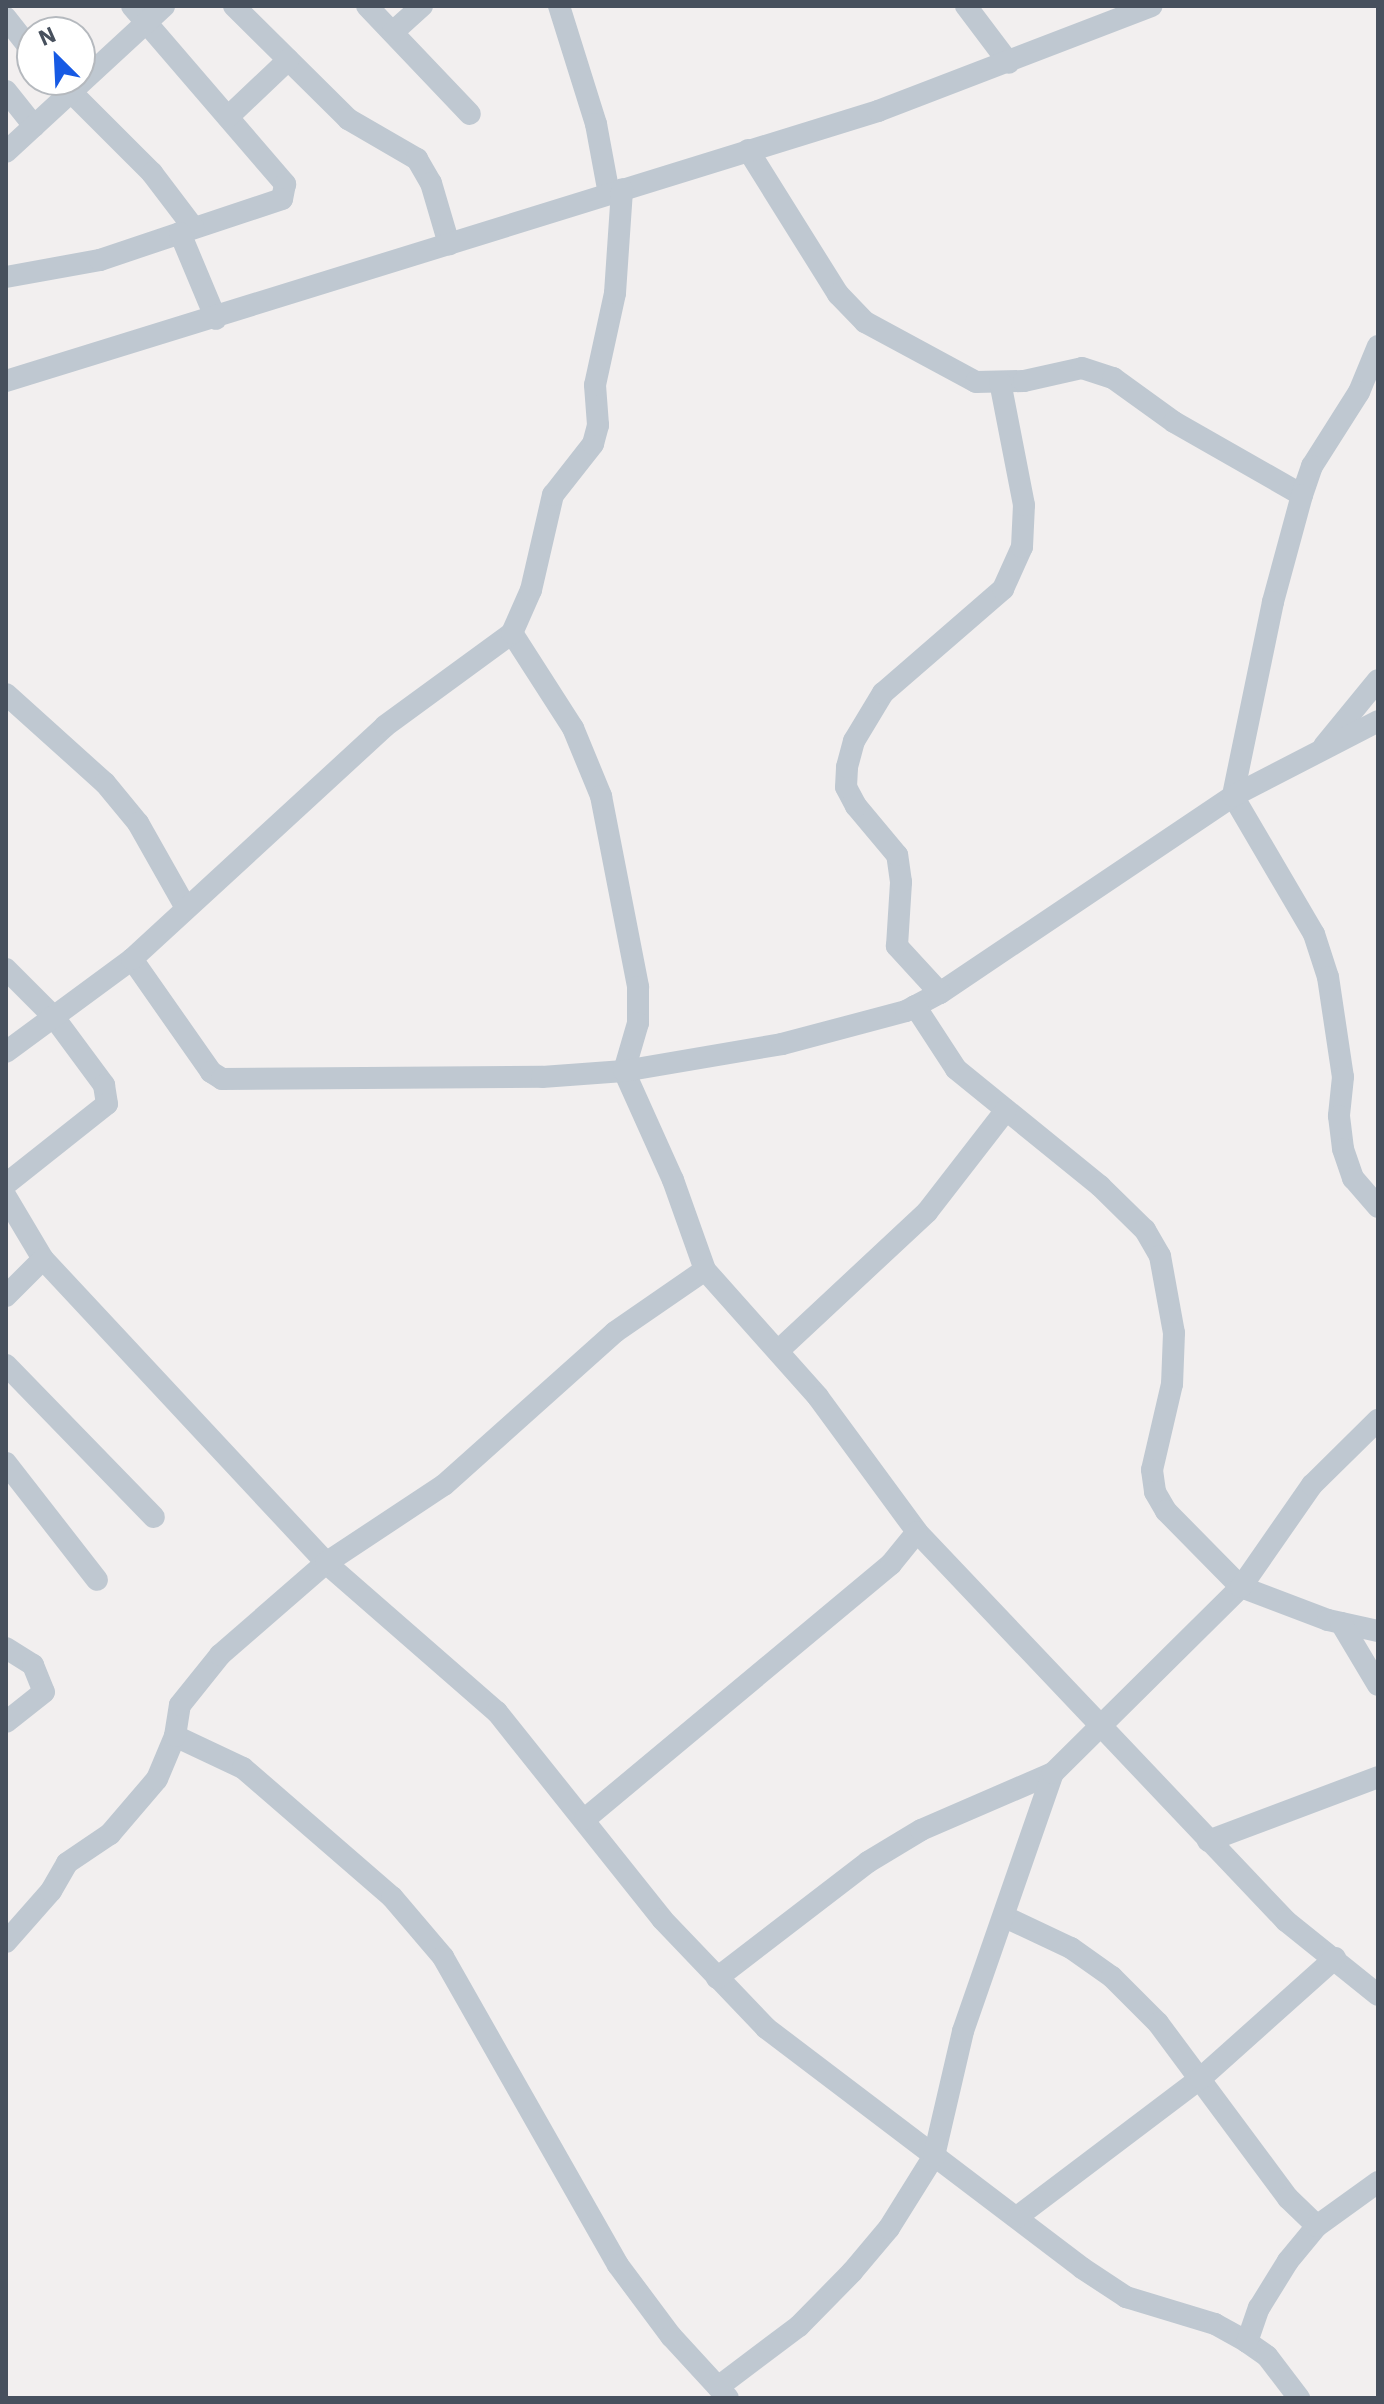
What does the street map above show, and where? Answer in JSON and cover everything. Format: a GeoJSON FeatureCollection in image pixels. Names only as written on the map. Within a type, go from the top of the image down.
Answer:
{"type":"FeatureCollection","features":[{"type":"Feature","properties":{"kind":"street"},"geometry":{"type":"LineString","coordinates":[[6,277],[100,260],[282,199],[286,192],[228,117],[157,14],[132,6]]}},
{"type":"Feature","properties":{"kind":"street"},"geometry":{"type":"LineString","coordinates":[[234,6],[348,119],[417,159],[431,183],[449,244]]}},
{"type":"Feature","properties":{"kind":"street"},"geometry":{"type":"LineString","coordinates":[[367,6],[470,114]]}},
{"type":"Feature","properties":{"kind":"street"},"geometry":{"type":"LineString","coordinates":[[393,32],[422,6]]}},
{"type":"Feature","properties":{"kind":"street"},"geometry":{"type":"LineString","coordinates":[[6,1052],[132,959],[385,726],[512,633],[531,590],[553,495],[593,444],[598,425],[595,385],[615,293],[616,192],[559,6]]}},
{"type":"Feature","properties":{"kind":"street"},"geometry":{"type":"LineString","coordinates":[[966,6],[1009,63]]}},
{"type":"Feature","properties":{"kind":"street"},"geometry":{"type":"LineString","coordinates":[[6,381],[216,319],[878,111],[1009,63],[1143,8]]}},
{"type":"Feature","properties":{"kind":"street"},"geometry":{"type":"LineString","coordinates":[[96,62],[157,14]]}},
{"type":"Feature","properties":{"kind":"street"},"geometry":{"type":"LineString","coordinates":[[228,117],[288,60]]}},
{"type":"Feature","properties":{"kind":"street"},"geometry":{"type":"LineString","coordinates":[[6,91],[34,126]]}},
{"type":"Feature","properties":{"kind":"street"},"geometry":{"type":"LineString","coordinates":[[6,152],[34,126],[57,96]]}},
{"type":"Feature","properties":{"kind":"street"},"geometry":{"type":"LineString","coordinates":[[75,96],[152,173],[186,230],[216,319]]}},
{"type":"Feature","properties":{"kind":"street"},"geometry":{"type":"LineString","coordinates":[[748,150],[838,294],[865,322],[976,382],[1000,382],[1082,368],[1113,378],[1174,422],[1302,495]]}},
{"type":"Feature","properties":{"kind":"street"},"geometry":{"type":"LineString","coordinates":[[1378,346],[1359,392],[1312,466],[1302,495],[1273,602],[1233,796],[1314,934],[1328,977],[1343,1077],[1339,1116],[1343,1149],[1353,1178],[1378,1207]]}},
{"type":"Feature","properties":{"kind":"street"},"geometry":{"type":"LineString","coordinates":[[940,993],[897,946],[901,882],[897,855],[856,806],[846,787],[847,767],[854,741],[883,693],[1003,589],[1022,547],[1024,505],[1000,382]]}},
{"type":"Feature","properties":{"kind":"street"},"geometry":{"type":"LineString","coordinates":[[512,633],[573,728],[601,796],[638,987],[638,1023],[624,1071],[673,1180],[705,1270],[778,1351],[917,1532],[1286,1921],[1378,1995]]}},
{"type":"Feature","properties":{"kind":"street"},"geometry":{"type":"LineString","coordinates":[[1324,747],[1378,680]]}},
{"type":"Feature","properties":{"kind":"street"},"geometry":{"type":"LineString","coordinates":[[6,694],[105,783],[130,813],[186,908]]}},
{"type":"Feature","properties":{"kind":"street"},"geometry":{"type":"LineString","coordinates":[[132,959],[211,1072],[222,1079],[542,1077],[624,1071],[782,1044],[915,1006],[940,993],[1233,796],[1378,721]]}},
{"type":"Feature","properties":{"kind":"street"},"geometry":{"type":"LineString","coordinates":[[6,969],[53,1016],[104,1085],[107,1104],[6,1184]]}},
{"type":"Feature","properties":{"kind":"street"},"geometry":{"type":"LineString","coordinates":[[915,1006],[956,1069],[1100,1186],[1145,1230],[1160,1256],[1174,1333],[1172,1384],[1152,1470],[1155,1492],[1202,1550],[1241,1587],[1341,1623],[1378,1631]]}},
{"type":"Feature","properties":{"kind":"street"},"geometry":{"type":"LineString","coordinates":[[778,1351],[927,1212],[1006,1110]]}},
{"type":"Feature","properties":{"kind":"street"},"geometry":{"type":"LineString","coordinates":[[6,1197],[43,1259],[326,1563],[497,1712],[662,1919],[766,2028],[1126,2297],[1215,2324],[1247,2342],[1267,2356],[1299,2398]]}},
{"type":"Feature","properties":{"kind":"street"},"geometry":{"type":"LineString","coordinates":[[6,1296],[43,1259]]}},
{"type":"Feature","properties":{"kind":"street"},"geometry":{"type":"LineString","coordinates":[[6,1942],[51,1891],[67,1863],[110,1834],[157,1779],[175,1736],[180,1705],[220,1655],[326,1563],[444,1485],[615,1332],[705,1270]]}},
{"type":"Feature","properties":{"kind":"street"},"geometry":{"type":"LineString","coordinates":[[6,1365],[154,1517]]}},
{"type":"Feature","properties":{"kind":"street"},"geometry":{"type":"LineString","coordinates":[[717,1978],[868,1862],[921,1830],[1053,1773],[1241,1587],[1312,1485],[1378,1420]]}},
{"type":"Feature","properties":{"kind":"street"},"geometry":{"type":"LineString","coordinates":[[6,1463],[97,1580]]}},
{"type":"Feature","properties":{"kind":"street"},"geometry":{"type":"LineString","coordinates":[[585,1819],[891,1564],[917,1532]]}},
{"type":"Feature","properties":{"kind":"street"},"geometry":{"type":"LineString","coordinates":[[1341,1623],[1378,1685]]}},
{"type":"Feature","properties":{"kind":"street"},"geometry":{"type":"LineString","coordinates":[[6,1648],[33,1665],[44,1692],[6,1722]]}},
{"type":"Feature","properties":{"kind":"street"},"geometry":{"type":"LineString","coordinates":[[175,1736],[243,1768],[392,1897],[443,1957],[618,2265],[671,2336],[723,2392],[799,2326],[852,2272],[889,2228],[934,2156],[963,2031],[1053,1773]]}},
{"type":"Feature","properties":{"kind":"street"},"geometry":{"type":"LineString","coordinates":[[1208,1841],[1378,1777]]}},
{"type":"Feature","properties":{"kind":"street"},"geometry":{"type":"LineString","coordinates":[[1005,1917],[1071,1948],[1112,1977],[1158,2023],[1269,2173],[1317,2226]]}},
{"type":"Feature","properties":{"kind":"street"},"geometry":{"type":"LineString","coordinates":[[1017,2217],[1201,2078],[1335,1958]]}},
{"type":"Feature","properties":{"kind":"street"},"geometry":{"type":"LineString","coordinates":[[1247,2342],[1266,2296],[1317,2226],[1378,2182]]}}]}
